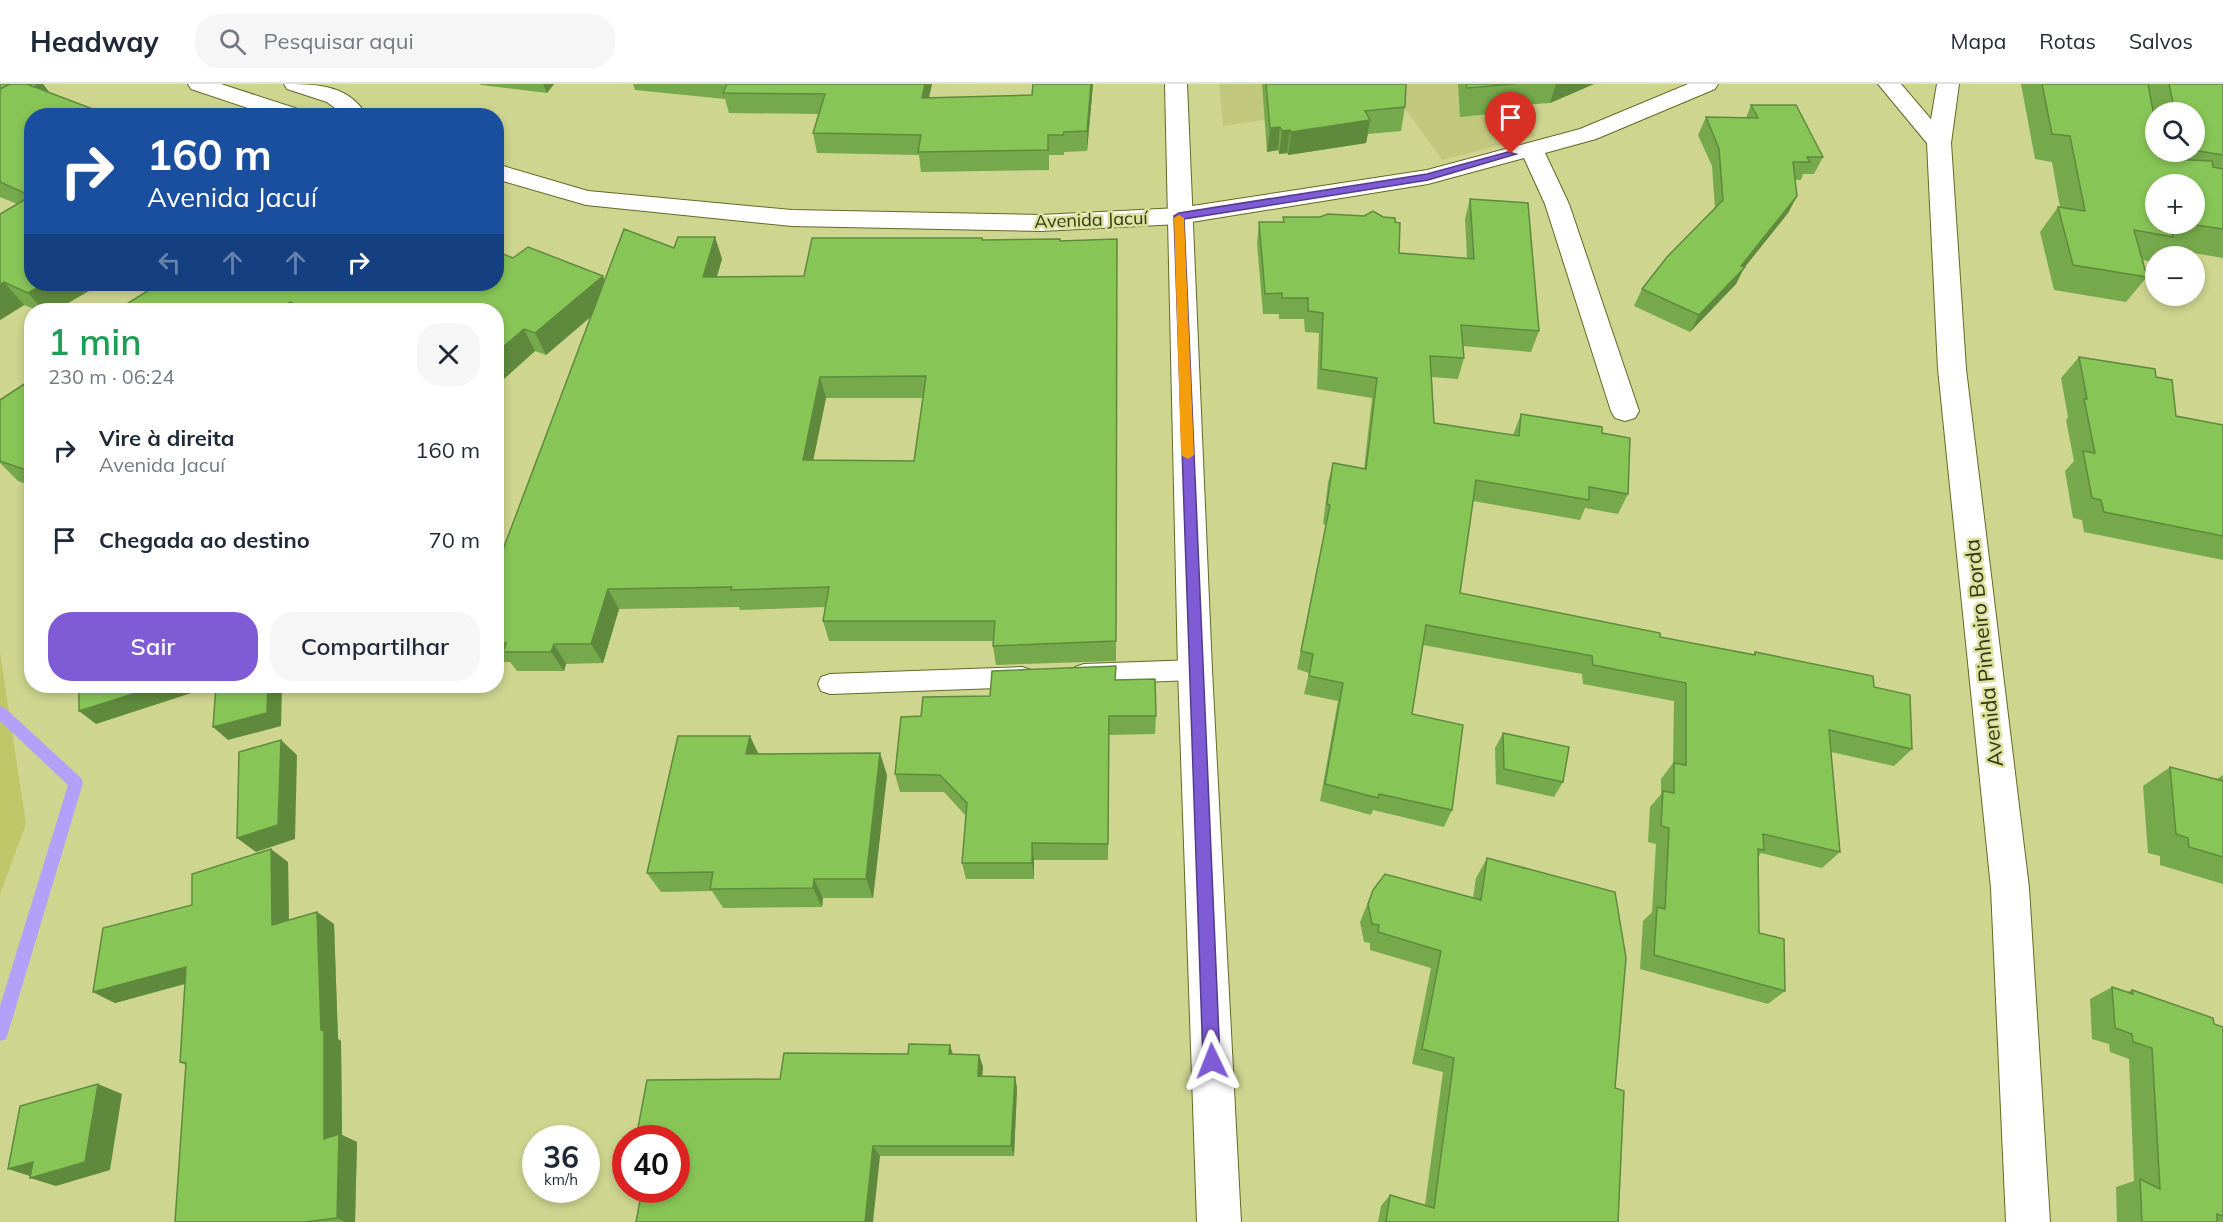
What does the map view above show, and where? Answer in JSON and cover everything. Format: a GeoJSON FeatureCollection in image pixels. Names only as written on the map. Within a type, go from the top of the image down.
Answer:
{"type":"FeatureCollection","features":[{"type":"Feature","properties":{"kind":"street"},"geometry":{"type":"LineString","coordinates":[[199,84],[272,108]]}},
{"type":"Feature","properties":{"kind":"street"},"geometry":{"type":"LineString","coordinates":[[295,84],[335,97],[349,108]]}},
{"type":"Feature","properties":{"kind":"street"},"geometry":{"type":"LineString","coordinates":[[1176,84],[1195,670],[1219,1222]]}},
{"type":"Feature","properties":{"kind":"street","name":"Avenida Jacuí"},"geometry":{"type":"LineString","coordinates":[[504,173],[586,198],[792,218],[1041,223],[1179,216],[1428,177],[1588,134],[1707,84]]}},
{"type":"Feature","properties":{"kind":"street"},"geometry":{"type":"LineString","coordinates":[[1889,84],[1939,142]]}},
{"type":"Feature","properties":{"kind":"street","name":"Avenida Pinheiro Borda"},"geometry":{"type":"LineString","coordinates":[[1948,84],[1939,142],[1952,369],[2010,888],[2028,1222]]}},
{"type":"Feature","properties":{"kind":"street"},"geometry":{"type":"LineString","coordinates":[[1532,149],[1557,204],[1625,411]]}},
{"type":"Feature","properties":{"kind":"lane"},"geometry":{"type":"LineString","coordinates":[[830,684],[1195,670]]}},
{"type":"Feature","properties":{"kind":"shaded area"},"geometry":{"type":"Polygon","coordinates":[[[1219,84],[1503,84],[1536,136],[1442,160],[1399,100],[1223,126],[1219,84]]]}},
{"type":"Feature","properties":{"kind":"shaded area"},"geometry":{"type":"Polygon","coordinates":[[[0,653],[26,824],[0,894],[0,653]]]}},
{"type":"Feature","properties":{"kind":"building"},"geometry":{"type":"Polygon","coordinates":[[[0,84],[10,84],[0,89],[0,84]]]}},
{"type":"Feature","properties":{"kind":"building"},"geometry":{"type":"Polygon","coordinates":[[[10,84],[27,84],[90,108],[24,108],[24,193],[0,182],[0,89],[10,84]]]}},
{"type":"Feature","properties":{"kind":"building"},"geometry":{"type":"Polygon","coordinates":[[[727,84],[925,84],[922,98],[1032,95],[1033,84],[1091,84],[1087,131],[1048,135],[1048,150],[918,152],[921,135],[813,133],[825,94],[723,93],[727,84]]]}},
{"type":"Feature","properties":{"kind":"building"},"geometry":{"type":"Polygon","coordinates":[[[1266,84],[1406,84],[1405,107],[1365,111],[1370,120],[1291,132],[1290,130],[1282,131],[1280,127],[1270,128],[1266,84]]]}},
{"type":"Feature","properties":{"kind":"building"},"geometry":{"type":"Polygon","coordinates":[[[1466,84],[1515,84],[1467,88],[1466,84]]]}},
{"type":"Feature","properties":{"kind":"building"},"geometry":{"type":"Polygon","coordinates":[[[2042,84],[2148,84],[2151,102],[2145,102],[2145,162],[2212,161],[2213,167],[2223,169],[2223,229],[2205,226],[2205,174],[2145,174],[2145,232],[2134,230],[2145,277],[2073,265],[2058,207],[2085,211],[2070,136],[2052,134],[2042,84]]]}},
{"type":"Feature","properties":{"kind":"building"},"geometry":{"type":"Polygon","coordinates":[[[2169,84],[2223,84],[2223,155],[2205,152],[2205,102],[2173,102],[2169,84]]]}},
{"type":"Feature","properties":{"kind":"building"},"geometry":{"type":"Polygon","coordinates":[[[1751,105],[1796,105],[1823,157],[1807,157],[1810,162],[1793,162],[1797,196],[1741,266],[1745,267],[1699,315],[1642,289],[1667,257],[1723,200],[1719,149],[1706,117],[1758,118],[1751,105]]]}},
{"type":"Feature","properties":{"kind":"building"},"geometry":{"type":"Polygon","coordinates":[[[1470,199],[1528,203],[1539,331],[1461,325],[1464,358],[1430,356],[1434,423],[1519,436],[1521,414],[1602,427],[1602,433],[1630,438],[1628,494],[1589,487],[1589,500],[1476,480],[1460,593],[1660,633],[1660,637],[1755,655],[1755,652],[1873,676],[1874,687],[1910,695],[1912,749],[1829,730],[1840,852],[1763,834],[1764,850],[1758,849],[1759,933],[1784,939],[1785,991],[1654,955],[1657,907],[1665,909],[1669,828],[1661,826],[1663,791],[1674,793],[1674,763],[1686,765],[1686,683],[1593,665],[1592,656],[1426,625],[1412,714],[1463,725],[1452,810],[1379,794],[1378,798],[1325,784],[1343,683],[1309,676],[1313,654],[1301,651],[1330,505],[1327,504],[1333,463],[1366,469],[1377,378],[1321,369],[1323,313],[1308,311],[1308,298],[1282,298],[1282,293],[1265,294],[1259,222],[1284,222],[1283,217],[1320,217],[1328,214],[1364,216],[1373,211],[1383,217],[1395,218],[1395,222],[1400,223],[1399,253],[1474,259],[1470,199]]]}},
{"type":"Feature","properties":{"kind":"building"},"geometry":{"type":"Polygon","coordinates":[[[24,200],[24,291],[32,291],[28,293],[4,282],[0,285],[0,214],[24,200]]]}},
{"type":"Feature","properties":{"kind":"building"},"geometry":{"type":"Polygon","coordinates":[[[624,229],[674,248],[678,237],[715,237],[703,277],[804,276],[812,238],[982,238],[982,240],[1060,239],[1060,241],[1117,239],[1116,641],[993,646],[995,621],[823,621],[829,587],[731,590],[732,587],[608,589],[591,644],[554,644],[551,652],[504,652],[506,643],[504,643],[504,547],[624,229]],[[926,376],[820,377],[803,460],[914,461],[926,376]]]}},
{"type":"Feature","properties":{"kind":"building"},"geometry":{"type":"Polygon","coordinates":[[[2156,234],[2172,234],[2173,237],[2156,234]]]}},
{"type":"Feature","properties":{"kind":"building"},"geometry":{"type":"Polygon","coordinates":[[[528,247],[603,276],[535,333],[524,329],[504,346],[504,303],[128,303],[147,291],[504,291],[504,254],[513,258],[528,247]]]}},
{"type":"Feature","properties":{"kind":"building"},"geometry":{"type":"Polygon","coordinates":[[[2079,357],[2155,369],[2156,377],[2172,380],[2176,416],[2223,425],[2223,536],[2104,512],[2101,500],[2092,498],[2083,451],[2095,453],[2084,399],[2087,399],[2079,357]]]}},
{"type":"Feature","properties":{"kind":"building"},"geometry":{"type":"Polygon","coordinates":[[[24,384],[24,469],[0,461],[0,400],[24,384]]]}},
{"type":"Feature","properties":{"kind":"building"},"geometry":{"type":"Polygon","coordinates":[[[1116,666],[1115,680],[1155,679],[1156,716],[1109,716],[1108,844],[1032,843],[1032,863],[962,863],[967,803],[940,775],[895,774],[901,717],[921,716],[923,697],[990,696],[992,671],[1116,666]]]}},
{"type":"Feature","properties":{"kind":"building"},"geometry":{"type":"Polygon","coordinates":[[[79,693],[136,693],[79,711],[79,693]]]}},
{"type":"Feature","properties":{"kind":"building"},"geometry":{"type":"Polygon","coordinates":[[[215,693],[268,693],[267,713],[213,727],[215,693]]]}},
{"type":"Feature","properties":{"kind":"building"},"geometry":{"type":"Polygon","coordinates":[[[1503,733],[1569,747],[1563,782],[1504,769],[1503,733]]]}},
{"type":"Feature","properties":{"kind":"building"},"geometry":{"type":"Polygon","coordinates":[[[678,736],[750,736],[746,754],[880,753],[866,879],[814,879],[813,888],[710,889],[713,872],[647,873],[678,736]]]}},
{"type":"Feature","properties":{"kind":"building"},"geometry":{"type":"Polygon","coordinates":[[[281,740],[278,825],[237,838],[239,752],[281,740]]]}},
{"type":"Feature","properties":{"kind":"building"},"geometry":{"type":"Polygon","coordinates":[[[2170,767],[2223,781],[2223,857],[2189,847],[2188,838],[2176,834],[2170,767]]]}},
{"type":"Feature","properties":{"kind":"building"},"geometry":{"type":"Polygon","coordinates":[[[271,849],[272,925],[317,912],[321,1030],[324,1031],[324,1139],[339,1134],[337,1218],[305,1222],[175,1222],[186,1063],[180,1062],[186,967],[93,992],[103,928],[192,905],[192,874],[271,849]]]}},
{"type":"Feature","properties":{"kind":"building"},"geometry":{"type":"Polygon","coordinates":[[[1487,858],[1615,892],[1626,958],[1615,1088],[1624,1091],[1618,1222],[1386,1222],[1390,1195],[1434,1208],[1454,1058],[1422,1049],[1441,951],[1378,932],[1379,925],[1372,924],[1368,904],[1373,890],[1385,874],[1481,900],[1487,858]]]}},
{"type":"Feature","properties":{"kind":"building"},"geometry":{"type":"Polygon","coordinates":[[[2112,987],[2133,994],[2132,990],[2213,1018],[2214,1024],[2223,1027],[2223,1216],[2217,1214],[2217,1222],[2142,1222],[2140,1179],[2160,1189],[2152,1048],[2133,1042],[2132,1034],[2115,1028],[2112,987]]]}},
{"type":"Feature","properties":{"kind":"building"},"geometry":{"type":"Polygon","coordinates":[[[909,1044],[950,1045],[949,1054],[979,1055],[978,1076],[1015,1077],[1011,1146],[873,1146],[865,1222],[636,1222],[640,1203],[690,1203],[690,1125],[639,1125],[647,1080],[780,1079],[784,1053],[908,1054],[909,1044]]]}},
{"type":"Feature","properties":{"kind":"building"},"geometry":{"type":"Polygon","coordinates":[[[98,1084],[85,1162],[30,1178],[33,1162],[8,1169],[20,1106],[98,1084]]]}},
{"type":"Feature","properties":{"kind":"waterway"},"geometry":{"type":"LineString","coordinates":[[0,712],[76,783],[0,1033]]}},
{"type":"Feature","properties":{"kind":"slow traffic"},"geometry":{"type":"LineString","coordinates":[[1179,218],[1188,455]]}},
{"type":"Feature","properties":{"kind":"route"},"geometry":{"type":"LineString","coordinates":[[1212,1061],[1179,216],[1428,177],[1511,154]]}}]}
